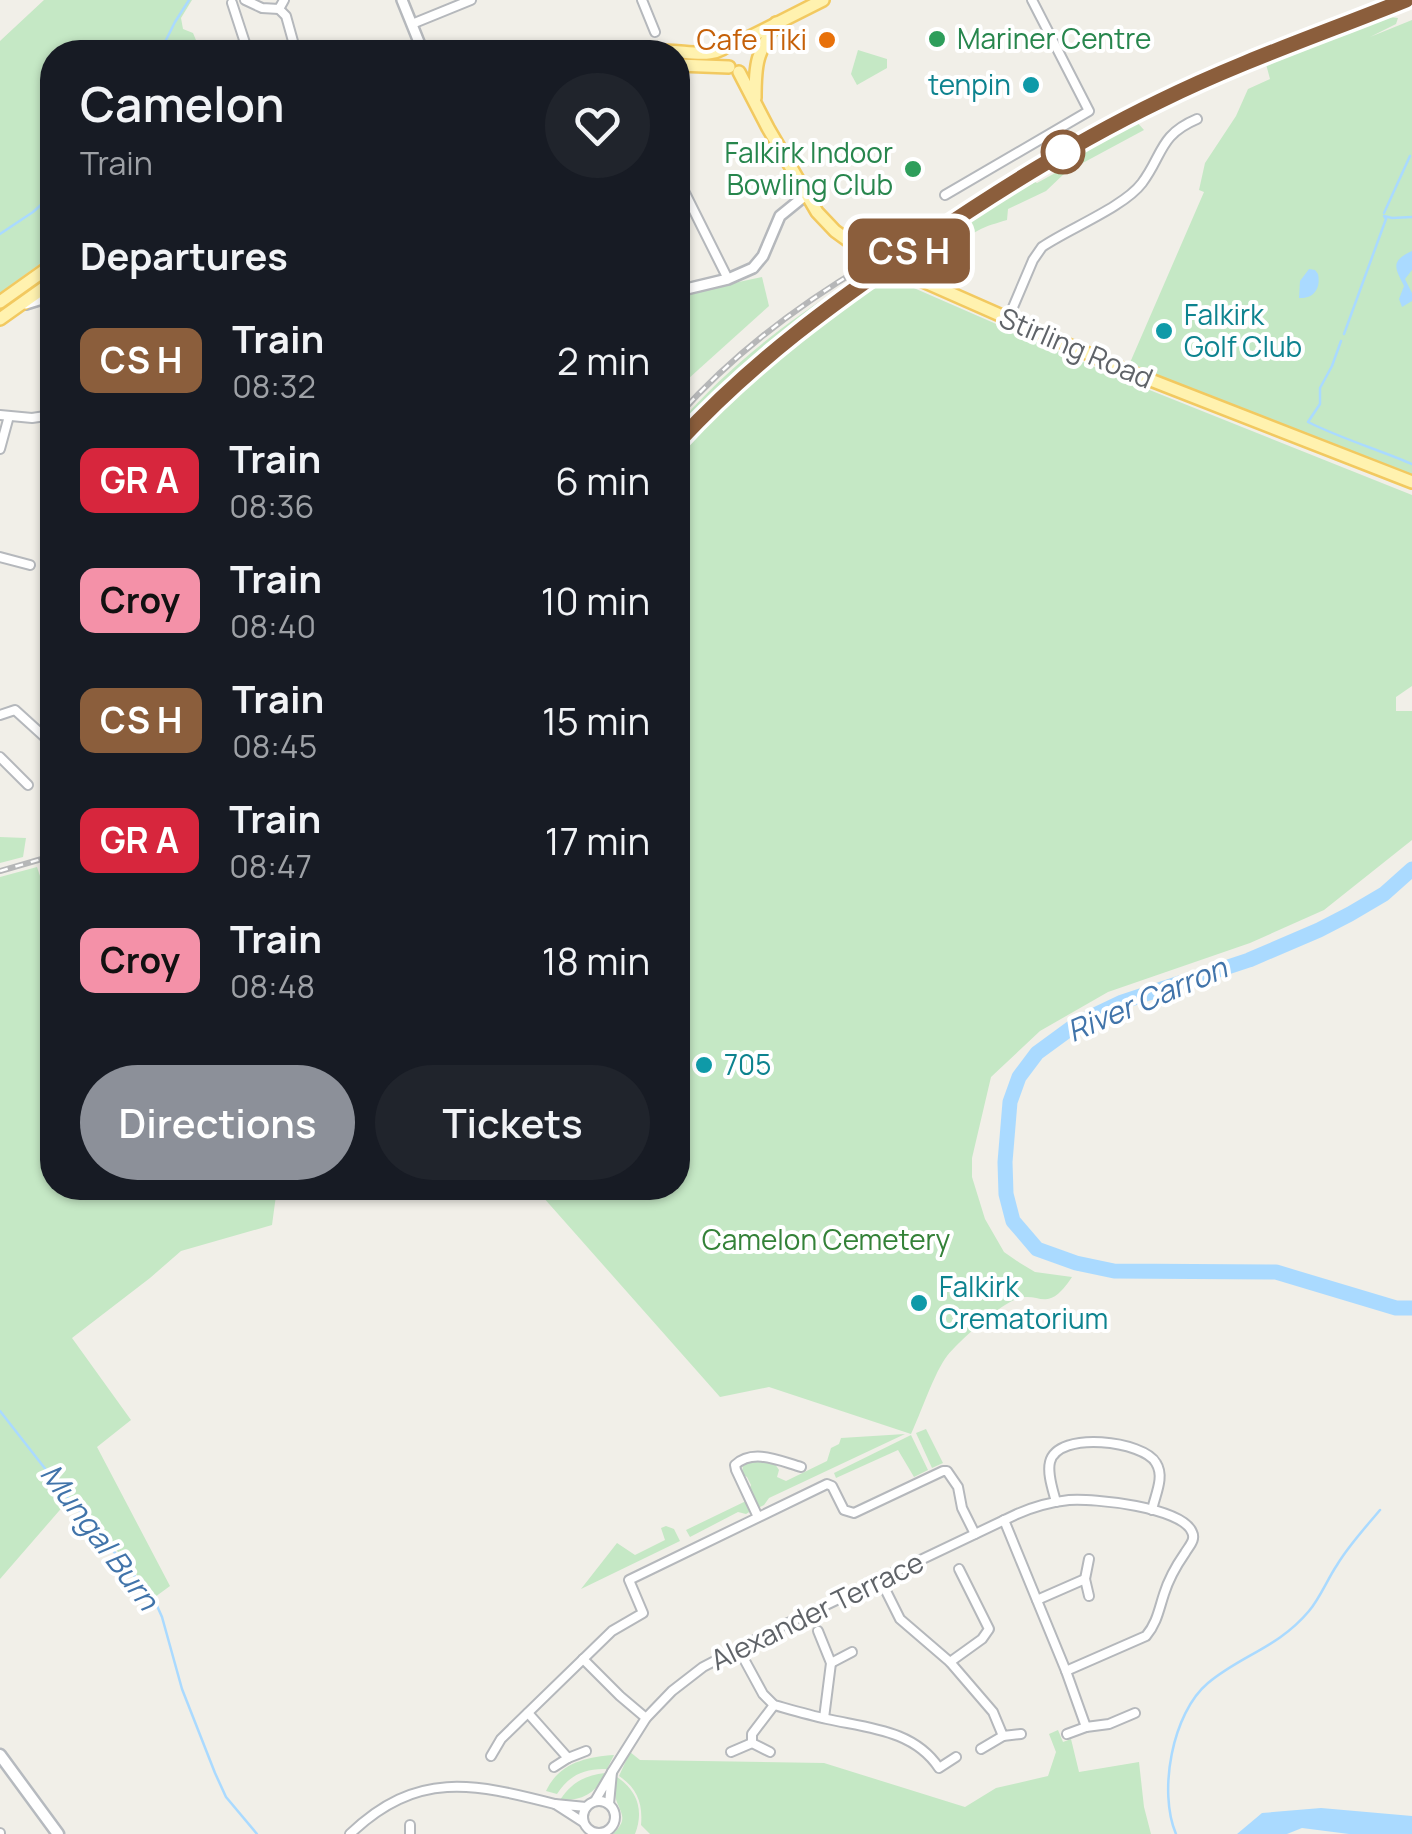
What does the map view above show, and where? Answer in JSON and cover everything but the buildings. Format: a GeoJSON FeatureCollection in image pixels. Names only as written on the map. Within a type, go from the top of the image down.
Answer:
{"type":"FeatureCollection","features":[{"type":"Feature","properties":{"kind":"main road"},"geometry":{"type":"LineString","coordinates":[[690,52],[703,54],[726,48],[732,41],[746,38],[823,0]]}},
{"type":"Feature","properties":{"kind":"main road"},"geometry":{"type":"LineString","coordinates":[[690,66],[745,72],[776,23]]}},
{"type":"Feature","properties":{"kind":"main road"},"geometry":{"type":"LineString","coordinates":[[746,38],[754,44],[756,59]]}},
{"type":"Feature","properties":{"kind":"main road"},"geometry":{"type":"LineString","coordinates":[[726,48],[725,58],[734,69]]}},
{"type":"Feature","properties":{"kind":"main road","name":"Stirling Road"},"geometry":{"type":"LineString","coordinates":[[756,59],[756,102]]}},
{"type":"Feature","properties":{"kind":"main road","name":"Stirling Road"},"geometry":{"type":"LineString","coordinates":[[734,69],[818,212],[834,231],[875,260],[1126,370],[1412,482]]}},
{"type":"Feature","properties":{"kind":"main road"},"geometry":{"type":"LineString","coordinates":[[0,302],[40,274]]}},
{"type":"Feature","properties":{"kind":"main road"},"geometry":{"type":"LineString","coordinates":[[0,319],[40,291]]}},
{"type":"Feature","properties":{"kind":"main road"},"geometry":{"type":"LineString","coordinates":[[0,1755],[58,1834]]}},
{"type":"Feature","properties":{"kind":"street"},"geometry":{"type":"LineString","coordinates":[[245,0],[279,10],[286,16],[293,40]]}},
{"type":"Feature","properties":{"kind":"street"},"geometry":{"type":"LineString","coordinates":[[279,10],[284,0]]}},
{"type":"Feature","properties":{"kind":"street"},"geometry":{"type":"LineString","coordinates":[[402,0],[418,40]]}},
{"type":"Feature","properties":{"kind":"street"},"geometry":{"type":"LineString","coordinates":[[412,24],[471,0]]}},
{"type":"Feature","properties":{"kind":"street"},"geometry":{"type":"LineString","coordinates":[[642,0],[655,32]]}},
{"type":"Feature","properties":{"kind":"street"},"geometry":{"type":"LineString","coordinates":[[945,195],[1089,112],[1032,0]]}},
{"type":"Feature","properties":{"kind":"street"},"geometry":{"type":"LineString","coordinates":[[232,6],[244,40]]}},
{"type":"Feature","properties":{"kind":"street"},"geometry":{"type":"LineString","coordinates":[[1177,114],[1183,125]]}},
{"type":"Feature","properties":{"kind":"street"},"geometry":{"type":"LineString","coordinates":[[1008,319],[1036,254],[1051,240],[1135,191],[1171,134],[1197,119]]}},
{"type":"Feature","properties":{"kind":"street"},"geometry":{"type":"LineString","coordinates":[[690,287],[728,279],[753,268],[780,216],[807,194]]}},
{"type":"Feature","properties":{"kind":"street"},"geometry":{"type":"LineString","coordinates":[[690,203],[728,279]]}},
{"type":"Feature","properties":{"kind":"street"},"geometry":{"type":"LineString","coordinates":[[16,308],[40,300]]}},
{"type":"Feature","properties":{"kind":"street"},"geometry":{"type":"LineString","coordinates":[[0,450],[4,416],[40,417]]}},
{"type":"Feature","properties":{"kind":"street"},"geometry":{"type":"LineString","coordinates":[[0,557],[26,564],[26,549]]}},
{"type":"Feature","properties":{"kind":"street"},"geometry":{"type":"LineString","coordinates":[[0,715],[14,710],[40,733]]}},
{"type":"Feature","properties":{"kind":"street"},"geometry":{"type":"LineString","coordinates":[[0,758],[28,785]]}},
{"type":"Feature","properties":{"kind":"street"},"geometry":{"type":"LineString","coordinates":[[1056,1502],[1050,1463],[1056,1452],[1071,1443],[1134,1448],[1153,1458],[1160,1475],[1152,1510],[1182,1522],[1194,1537],[1172,1573],[1154,1627],[1146,1636],[1066,1671]]}},
{"type":"Feature","properties":{"kind":"street"},"geometry":{"type":"LineString","coordinates":[[758,1517],[736,1465],[750,1456],[801,1467]]}},
{"type":"Feature","properties":{"kind":"street"},"geometry":{"type":"LineString","coordinates":[[786,1474],[789,1464]]}},
{"type":"Feature","properties":{"kind":"street"},"geometry":{"type":"LineString","coordinates":[[492,1756],[501,1739],[583,1659],[616,1628],[643,1613],[629,1580],[827,1484],[832,1486],[844,1510],[854,1513],[947,1471],[958,1487],[962,1508],[975,1534]]}},
{"type":"Feature","properties":{"kind":"street","name":"Alexander Terrace"},"geometry":{"type":"LineString","coordinates":[[595,1801],[646,1718],[711,1662],[1034,1507],[1090,1499],[1152,1510]]}},
{"type":"Feature","properties":{"kind":"street"},"geometry":{"type":"LineString","coordinates":[[1004,1520],[1086,1727]]}},
{"type":"Feature","properties":{"kind":"street"},"geometry":{"type":"LineString","coordinates":[[1089,1559],[1085,1580],[1089,1596]]}},
{"type":"Feature","properties":{"kind":"street"},"geometry":{"type":"LineString","coordinates":[[950,1662],[982,1639],[988,1629],[959,1569]]}},
{"type":"Feature","properties":{"kind":"street"},"geometry":{"type":"LineString","coordinates":[[880,1579],[900,1618],[950,1662],[992,1712],[1003,1736]]}},
{"type":"Feature","properties":{"kind":"street"},"geometry":{"type":"LineString","coordinates":[[1037,1600],[1085,1580]]}},
{"type":"Feature","properties":{"kind":"street"},"geometry":{"type":"LineString","coordinates":[[818,1631],[832,1663],[824,1718]]}},
{"type":"Feature","properties":{"kind":"street"},"geometry":{"type":"LineString","coordinates":[[738,1648],[763,1694],[774,1706],[906,1738],[939,1768]]}},
{"type":"Feature","properties":{"kind":"street"},"geometry":{"type":"LineString","coordinates":[[832,1663],[852,1652]]}},
{"type":"Feature","properties":{"kind":"street"},"geometry":{"type":"LineString","coordinates":[[583,1659],[646,1718]]}},
{"type":"Feature","properties":{"kind":"street"},"geometry":{"type":"LineString","coordinates":[[752,1743],[752,1734],[774,1706]]}},
{"type":"Feature","properties":{"kind":"street"},"geometry":{"type":"LineString","coordinates":[[528,1712],[568,1758]]}},
{"type":"Feature","properties":{"kind":"street"},"geometry":{"type":"LineString","coordinates":[[1066,1734],[1135,1714]]}},
{"type":"Feature","properties":{"kind":"street"},"geometry":{"type":"LineString","coordinates":[[981,1749],[1003,1736],[1020,1734]]}},
{"type":"Feature","properties":{"kind":"street"},"geometry":{"type":"LineString","coordinates":[[731,1752],[752,1743],[770,1752]]}},
{"type":"Feature","properties":{"kind":"street"},"geometry":{"type":"LineString","coordinates":[[554,1768],[586,1751]]}},
{"type":"Feature","properties":{"kind":"street"},"geometry":{"type":"LineString","coordinates":[[932,1781],[939,1768],[956,1757]]}},
{"type":"Feature","properties":{"kind":"street"},"geometry":{"type":"LineString","coordinates":[[555,1804],[588,1829],[604,1833],[615,1817],[610,1804],[612,1772]]}},
{"type":"Feature","properties":{"kind":"street"},"geometry":{"type":"LineString","coordinates":[[350,1834],[396,1798],[423,1790],[468,1786],[555,1804],[610,1804]]}},
{"type":"Feature","properties":{"kind":"street"},"geometry":{"type":"LineString","coordinates":[[586,1807],[588,1829]]}},
{"type":"Feature","properties":{"kind":"green space"},"geometry":{"type":"Polygon","coordinates":[[[44,0],[192,0],[181,18],[183,29],[193,33],[196,40],[40,40],[40,264],[0,293],[0,41],[44,0]]]}},
{"type":"Feature","properties":{"kind":"green space","name":"Falkirk Golf Club"},"geometry":{"type":"Polygon","coordinates":[[[1390,17],[1398,18],[1396,24],[1370,37],[1412,20],[1412,476],[1129,365],[1204,192],[1199,190],[1205,163],[1236,116],[1248,89],[1270,79],[1266,64],[1390,17]]]}},
{"type":"Feature","properties":{"kind":"green space"},"geometry":{"type":"Polygon","coordinates":[[[858,50],[887,59],[887,68],[857,85],[851,74],[858,50]]]}},
{"type":"Feature","properties":{"kind":"green space"},"geometry":{"type":"Polygon","coordinates":[[[1136,121],[1144,130],[1066,172],[1046,191],[1008,209],[1007,220],[972,234],[959,252],[917,268],[903,264],[902,261],[958,224],[962,226],[1019,188],[1066,167],[1082,151],[1136,121]]]}},
{"type":"Feature","properties":{"kind":"green space"},"geometry":{"type":"Polygon","coordinates":[[[762,277],[769,306],[690,377],[690,292],[762,277]]]}},
{"type":"Feature","properties":{"kind":"green space","name":"Camelon Cemetery"},"geometry":{"type":"Polygon","coordinates":[[[882,277],[891,278],[1122,379],[1412,495],[1412,686],[1396,697],[1396,711],[1412,711],[1412,840],[1324,910],[1250,943],[1108,992],[1040,1031],[991,1077],[972,1158],[972,1177],[985,1219],[1004,1252],[1020,1263],[1035,1272],[1072,1277],[1048,1299],[1021,1298],[1005,1305],[960,1342],[938,1372],[911,1434],[769,1387],[720,1397],[546,1200],[690,1200],[690,441],[748,381],[822,319],[882,277]]]}},
{"type":"Feature","properties":{"kind":"green space"},"geometry":{"type":"Polygon","coordinates":[[[844,286],[842,292],[777,342],[690,422],[690,411],[696,404],[799,316],[844,286]]]}},
{"type":"Feature","properties":{"kind":"green space"},"geometry":{"type":"Polygon","coordinates":[[[0,837],[26,838],[23,857],[0,863],[0,837]]]}},
{"type":"Feature","properties":{"kind":"green space"},"geometry":{"type":"Polygon","coordinates":[[[37,867],[40,876],[40,1200],[275,1200],[272,1225],[181,1251],[72,1338],[131,1420],[97,1447],[170,1586],[155,1597],[72,1496],[0,1579],[0,877],[37,867]]]}},
{"type":"Feature","properties":{"kind":"green space"},"geometry":{"type":"Polygon","coordinates":[[[926,1429],[943,1463],[932,1468],[916,1433],[926,1429]]]}},
{"type":"Feature","properties":{"kind":"green space"},"geometry":{"type":"Polygon","coordinates":[[[905,1434],[769,1498],[758,1508],[749,1490],[751,1485],[742,1474],[743,1464],[761,1461],[775,1464],[779,1470],[777,1477],[786,1481],[827,1461],[831,1448],[841,1438],[905,1434]]]}},
{"type":"Feature","properties":{"kind":"green space"},"geometry":{"type":"Polygon","coordinates":[[[911,1435],[928,1470],[914,1477],[898,1450],[836,1478],[834,1473],[911,1435]]]}},
{"type":"Feature","properties":{"kind":"green space"},"geometry":{"type":"Polygon","coordinates":[[[746,1501],[751,1511],[746,1514],[738,1512],[690,1537],[686,1530],[746,1501]]]}},
{"type":"Feature","properties":{"kind":"green space"},"geometry":{"type":"Polygon","coordinates":[[[661,1528],[674,1529],[680,1541],[581,1589],[617,1543],[635,1555],[665,1540],[661,1528]]]}},
{"type":"Feature","properties":{"kind":"green space"},"geometry":{"type":"Polygon","coordinates":[[[1058,1730],[1063,1742],[1071,1739],[1079,1772],[1139,1762],[1151,1834],[650,1834],[641,1825],[638,1797],[619,1776],[630,1752],[640,1760],[824,1763],[965,1807],[996,1788],[1048,1776],[1056,1752],[1049,1734],[1058,1730]]]}},
{"type":"Feature","properties":{"kind":"green space"},"geometry":{"type":"Polygon","coordinates":[[[614,1755],[607,1769],[578,1774],[557,1794],[546,1791],[558,1774],[574,1763],[614,1755]]]}},
{"type":"Feature","properties":{"kind":"green space"},"geometry":{"type":"Polygon","coordinates":[[[605,1773],[588,1794],[560,1800],[579,1781],[605,1773]]]}},
{"type":"Feature","properties":{"kind":"green space"},"geometry":{"type":"Polygon","coordinates":[[[617,1777],[637,1802],[635,1834],[613,1834],[622,1819],[615,1795],[617,1777]]]}},
{"type":"Feature","properties":{"kind":"water"},"geometry":{"type":"Polygon","coordinates":[[[1412,251],[1412,270],[1405,279],[1412,301],[1402,307],[1399,299],[1404,286],[1396,266],[1400,258],[1412,251]]]}},
{"type":"Feature","properties":{"kind":"water"},"geometry":{"type":"Polygon","coordinates":[[[1309,269],[1318,274],[1317,288],[1309,297],[1299,298],[1300,281],[1309,269]]]}},
{"type":"Feature","properties":{"kind":"water"},"geometry":{"type":"Polygon","coordinates":[[[1321,1808],[1412,1816],[1412,1834],[1349,1834],[1302,1828],[1287,1834],[1237,1834],[1262,1813],[1321,1808]]]}},
{"type":"Feature","properties":{"kind":"waterway"},"geometry":{"type":"LineString","coordinates":[[166,40],[189,0]]}},
{"type":"Feature","properties":{"kind":"waterway"},"geometry":{"type":"LineString","coordinates":[[1384,213],[1410,156]]}},
{"type":"Feature","properties":{"kind":"waterway"},"geometry":{"type":"LineString","coordinates":[[0,234],[40,206]]}},
{"type":"Feature","properties":{"kind":"waterway"},"geometry":{"type":"LineString","coordinates":[[1344,334],[1384,216],[1412,217]]}},
{"type":"Feature","properties":{"kind":"waterway"},"geometry":{"type":"LineString","coordinates":[[1341,341],[1320,388],[1320,404],[1308,422],[1412,464]]}},
{"type":"Feature","properties":{"kind":"waterway","name":"River Carron"},"geometry":{"type":"LineString","coordinates":[[1412,869],[1384,894],[1319,930],[1249,960],[1122,1002],[1078,1023],[1037,1053],[1019,1077],[1010,1102],[1005,1162],[1006,1194],[1013,1221],[1037,1249],[1076,1263],[1114,1271],[1276,1272],[1396,1308],[1412,1308]]}},
{"type":"Feature","properties":{"kind":"waterway","name":"Mungal Burn"},"geometry":{"type":"LineString","coordinates":[[0,1411],[154,1599],[182,1689],[215,1773],[226,1797],[257,1834]]}},
{"type":"Feature","properties":{"kind":"waterway"},"geometry":{"type":"LineString","coordinates":[[1176,1834],[1168,1797],[1169,1776],[1185,1713],[1208,1683],[1297,1624],[1313,1606],[1347,1550],[1380,1510]]}},
{"type":"Feature","properties":{"kind":"railway"},"geometry":{"type":"LineString","coordinates":[[690,430],[764,359],[826,310],[924,240],[1039,166],[1190,87],[1406,0]]}},
{"type":"Feature","properties":{"kind":"railway"},"geometry":{"type":"LineString","coordinates":[[690,404],[766,333],[866,265]]}},
{"type":"Feature","properties":{"kind":"railway"},"geometry":{"type":"LineString","coordinates":[[0,871],[40,859]]}},
{"type":"Feature","properties":{"kind":"train"},"geometry":{"type":"LineString","coordinates":[[690,430],[810,320],[1010,183],[1161,100],[1406,0]]}},
{"type":"Feature","properties":{"kind":"place","name":"Mariner Centre"},"geometry":{"type":"Point","coordinates":[937,39]}},
{"type":"Feature","properties":{"kind":"place","name":"Cafe Tiki"},"geometry":{"type":"Point","coordinates":[827,40]}},
{"type":"Feature","properties":{"kind":"place","name":"tenpin"},"geometry":{"type":"Point","coordinates":[1031,85]}},
{"type":"Feature","properties":{"kind":"place","name":"Falkirk Indoor Bowling Club"},"geometry":{"type":"Point","coordinates":[913,169]}},
{"type":"Feature","properties":{"kind":"place","name":"Falkirk Golf Club"},"geometry":{"type":"Point","coordinates":[1164,331]}},
{"type":"Feature","properties":{"kind":"place","name":"705"},"geometry":{"type":"Point","coordinates":[704,1065]}},
{"type":"Feature","properties":{"kind":"place","name":"Falkirk Crematorium"},"geometry":{"type":"Point","coordinates":[919,1303]}}]}
